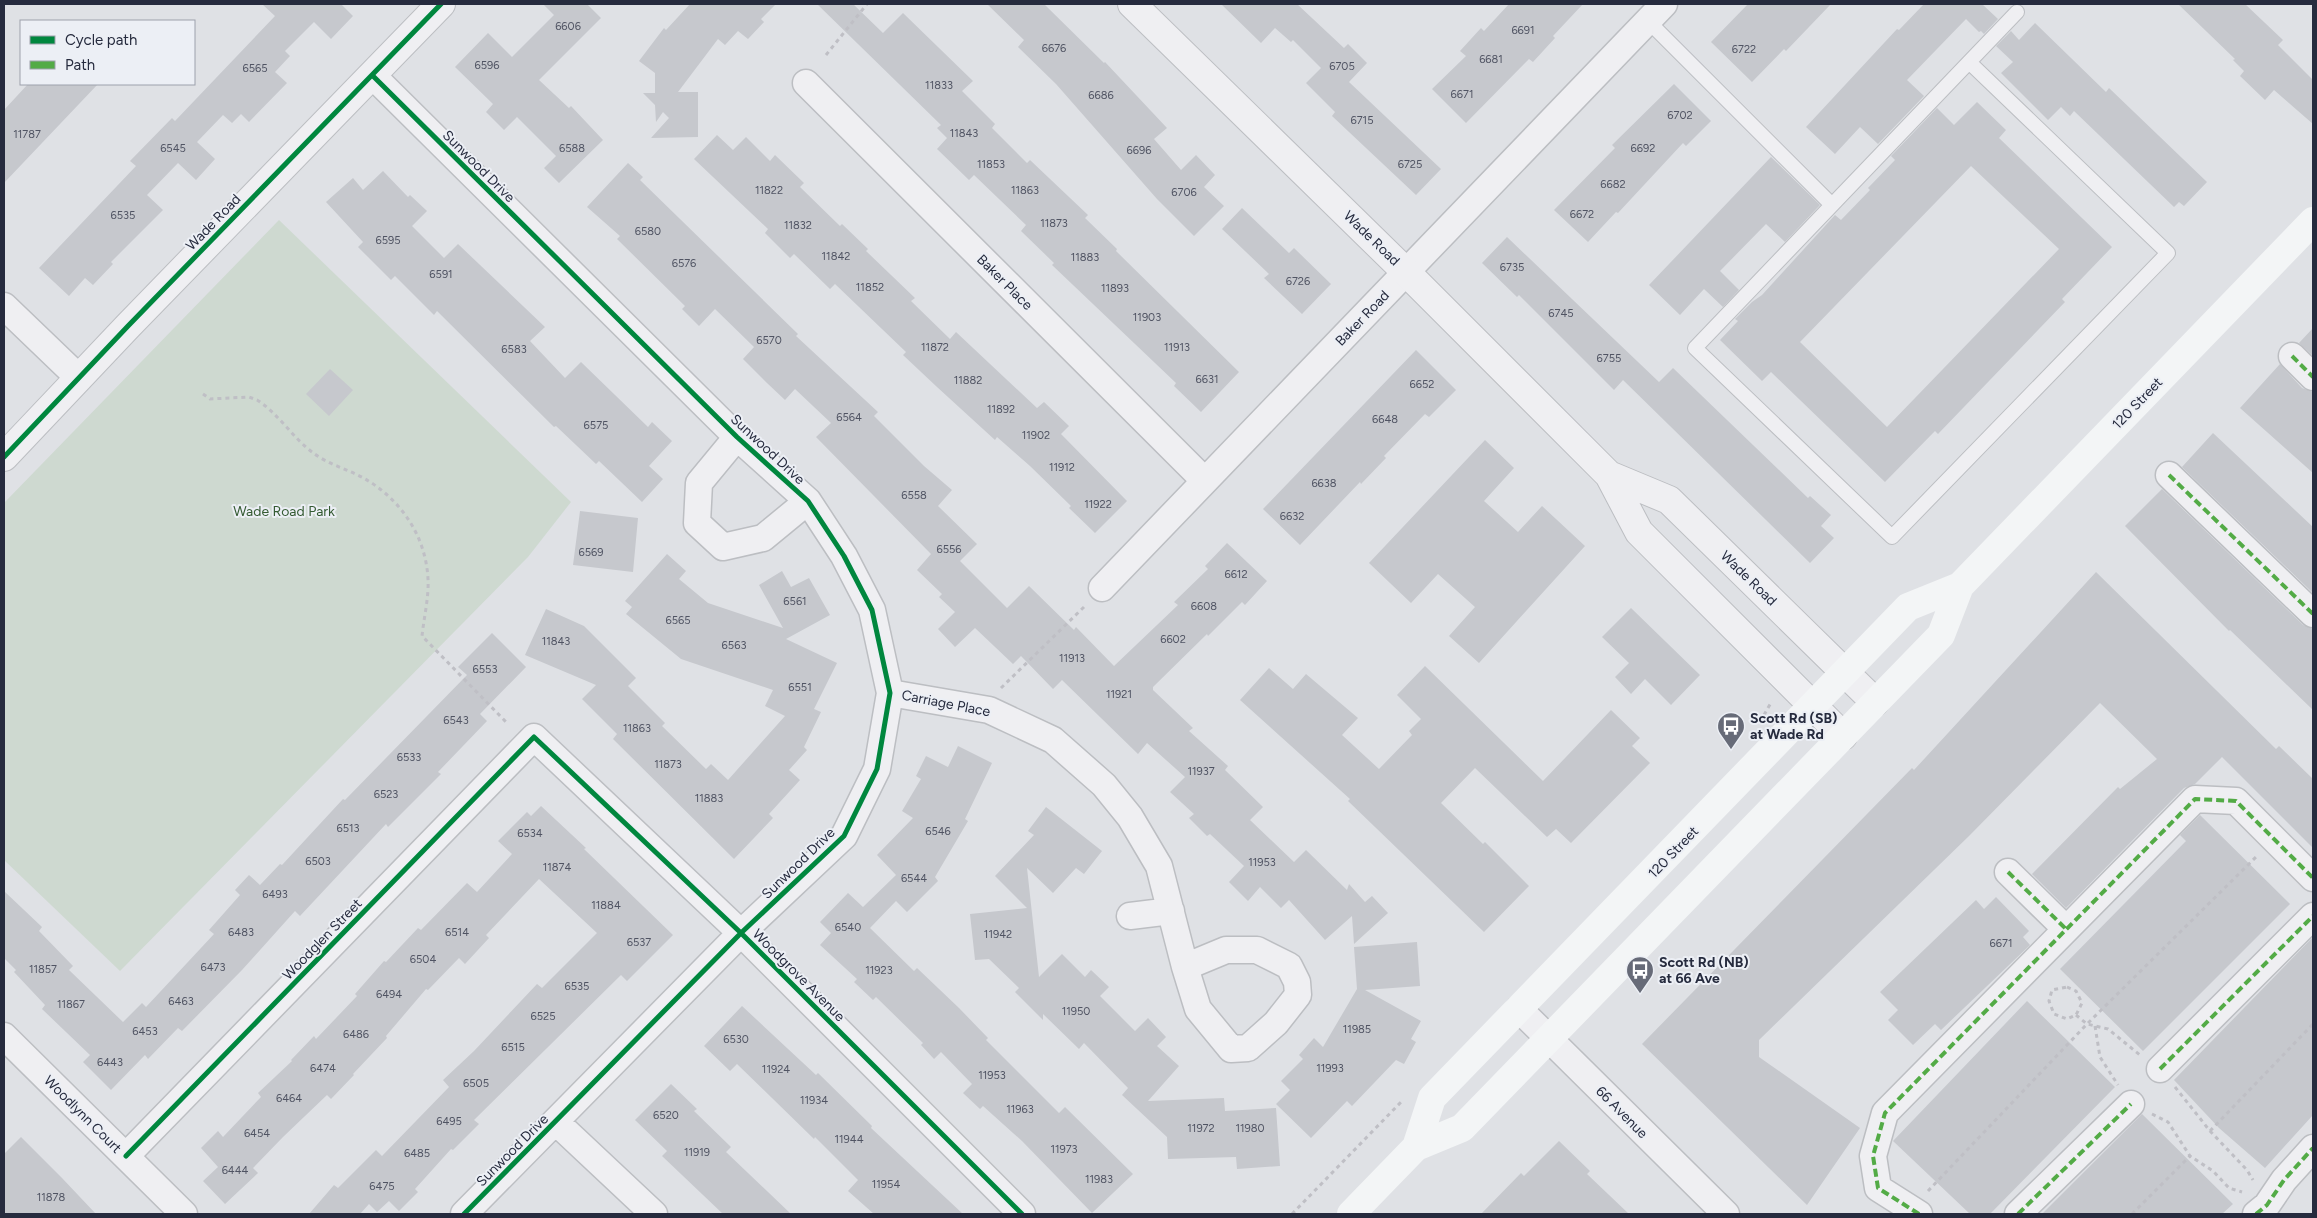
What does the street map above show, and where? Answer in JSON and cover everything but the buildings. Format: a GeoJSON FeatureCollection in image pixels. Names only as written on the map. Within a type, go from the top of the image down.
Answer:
{"type":"FeatureCollection","features":[{"type":"Feature","properties":{"kind":"main road","name":"120 Street"},"geometry":{"type":"LineString","coordinates":[[1352,1214],[1416,1147],[1462,1128],[1941,635],[1960,586],[2313,221]]}},
{"type":"Feature","properties":{"kind":"main road","name":"120 Street"},"geometry":{"type":"LineString","coordinates":[[1416,1147],[1432,1098],[1908,607],[1960,586]]}},
{"type":"Feature","properties":{"kind":"street","name":"Wade Road"},"geometry":{"type":"LineString","coordinates":[[4,457],[441,4]]}},
{"type":"Feature","properties":{"kind":"street","name":"Wade Road"},"geometry":{"type":"LineString","coordinates":[[1132,4],[1406,272],[1609,476],[1639,532],[1843,736]]}},
{"type":"Feature","properties":{"kind":"street","name":"Baker Road"},"geometry":{"type":"LineString","coordinates":[[1102,588],[1656,12]]}},
{"type":"Feature","properties":{"kind":"street","name":"Sunwood Drive"},"geometry":{"type":"LineString","coordinates":[[372,76],[737,437],[808,501],[844,556],[872,610],[890,693],[877,769],[844,836],[741,933],[464,1214]]}},
{"type":"Feature","properties":{"kind":"street","name":"Baker Place"},"geometry":{"type":"LineString","coordinates":[[806,83],[1204,480]]}},
{"type":"Feature","properties":{"kind":"street"},"geometry":{"type":"LineString","coordinates":[[4,306],[79,378]]}},
{"type":"Feature","properties":{"kind":"street"},"geometry":{"type":"LineString","coordinates":[[2292,356],[2313,377]]}},
{"type":"Feature","properties":{"kind":"street"},"geometry":{"type":"LineString","coordinates":[[737,437],[699,483],[697,523],[723,547],[763,538],[808,501]]}},
{"type":"Feature","properties":{"kind":"street"},"geometry":{"type":"LineString","coordinates":[[2170,475],[2313,614]]}},
{"type":"Feature","properties":{"kind":"street","name":"Wade Road"},"geometry":{"type":"LineString","coordinates":[[1609,476],[1669,500],[1875,702]]}},
{"type":"Feature","properties":{"kind":"street","name":"Carriage Place"},"geometry":{"type":"LineString","coordinates":[[890,693],[989,710],[1053,740],[1104,785],[1130,817],[1159,866],[1185,967]]}},
{"type":"Feature","properties":{"kind":"street","name":"Woodgrove Avenue"},"geometry":{"type":"LineString","coordinates":[[534,737],[741,933],[1022,1214]]}},
{"type":"Feature","properties":{"kind":"street","name":"Woodglen Street"},"geometry":{"type":"LineString","coordinates":[[126,1156],[534,737]]}},
{"type":"Feature","properties":{"kind":"street"},"geometry":{"type":"LineString","coordinates":[[1915,1211],[1878,1188],[1873,1156],[1885,1113],[2195,799],[2236,801],[2313,878]]}},
{"type":"Feature","properties":{"kind":"street"},"geometry":{"type":"LineString","coordinates":[[2008,872],[2066,930]]}},
{"type":"Feature","properties":{"kind":"street"},"geometry":{"type":"LineString","coordinates":[[1130,916],[1171,910]]}},
{"type":"Feature","properties":{"kind":"street"},"geometry":{"type":"LineString","coordinates":[[2160,1069],[2313,916]]}},
{"type":"Feature","properties":{"kind":"street","name":"66 Avenue"},"geometry":{"type":"LineString","coordinates":[[1519,1009],[1726,1214]]}},
{"type":"Feature","properties":{"kind":"street","name":"Woodlynn Court"},"geometry":{"type":"LineString","coordinates":[[4,1036],[184,1214]]}},
{"type":"Feature","properties":{"kind":"street"},"geometry":{"type":"LineString","coordinates":[[2018,1214],[2131,1104]]}},
{"type":"Feature","properties":{"kind":"street"},"geometry":{"type":"LineString","coordinates":[[556,1122],[654,1214]]}},
{"type":"Feature","properties":{"kind":"street"},"geometry":{"type":"LineString","coordinates":[[2256,1214],[2267,1205],[2284,1180],[2313,1148]]}},
{"type":"Feature","properties":{"kind":"lane"},"geometry":{"type":"LineString","coordinates":[[1656,12],[1832,205]]}},
{"type":"Feature","properties":{"kind":"lane"},"geometry":{"type":"LineString","coordinates":[[1969,62],[2168,253],[1892,537],[1695,348],[1969,62],[2017,12]]}},
{"type":"Feature","properties":{"kind":"path"},"geometry":{"type":"LineString","coordinates":[[826,55],[867,4]]}},
{"type":"Feature","properties":{"kind":"path"},"geometry":{"type":"LineString","coordinates":[[203,394],[210,399],[250,397],[257,400],[312,453],[369,481],[390,497],[401,509],[417,534],[426,562],[428,581],[422,636],[507,723]]}},
{"type":"Feature","properties":{"kind":"path"},"geometry":{"type":"LineString","coordinates":[[998,691],[1102,588]]}},
{"type":"Feature","properties":{"kind":"path"},"geometry":{"type":"LineString","coordinates":[[1915,1211],[2087,1024],[2274,839]]}},
{"type":"Feature","properties":{"kind":"path"},"geometry":{"type":"LineString","coordinates":[[2067,987],[2076,992],[2082,1003],[2076,1015],[2067,1019],[2054,1014],[2048,1001],[2052,990],[2067,987]]}},
{"type":"Feature","properties":{"kind":"path"},"geometry":{"type":"LineString","coordinates":[[2076,1015],[2087,1024],[2108,1029],[2160,1069],[2210,1131],[2247,1170],[2254,1182],[2251,1189]]}},
{"type":"Feature","properties":{"kind":"path"},"geometry":{"type":"LineString","coordinates":[[2210,1131],[2313,1024]]}},
{"type":"Feature","properties":{"kind":"path"},"geometry":{"type":"LineString","coordinates":[[2095,1026],[2100,1057],[2131,1104],[2168,1122],[2190,1156],[2213,1170],[2229,1188],[2242,1192],[2247,1190]]}},
{"type":"Feature","properties":{"kind":"path"},"geometry":{"type":"LineString","coordinates":[[2132,1214],[2190,1156]]}},
{"type":"Feature","properties":{"kind":"green space","name":"Wade Road Park"},"geometry":{"type":"Polygon","coordinates":[[[279,220],[571,502],[528,557],[120,971],[4,860],[4,503],[279,220]]]}},
{"type":"Feature","properties":{"kind":"marked path"},"geometry":{"type":"LineString","coordinates":[[2292,356],[2313,377]]}},
{"type":"Feature","properties":{"kind":"marked path"},"geometry":{"type":"LineString","coordinates":[[2169,475],[2313,614]]}},
{"type":"Feature","properties":{"kind":"marked path"},"geometry":{"type":"LineString","coordinates":[[1919,1214],[1878,1188],[1873,1156],[1885,1113],[2195,799],[2236,801],[2313,878]]}},
{"type":"Feature","properties":{"kind":"marked path"},"geometry":{"type":"LineString","coordinates":[[2008,872],[2066,929]]}},
{"type":"Feature","properties":{"kind":"marked path"},"geometry":{"type":"LineString","coordinates":[[2160,1069],[2313,916]]}},
{"type":"Feature","properties":{"kind":"marked path"},"geometry":{"type":"LineString","coordinates":[[2018,1214],[2131,1104]]}},
{"type":"Feature","properties":{"kind":"marked path"},"geometry":{"type":"LineString","coordinates":[[2256,1214],[2267,1205],[2284,1180],[2313,1148]]}},
{"type":"Feature","properties":{"kind":"cycle path"},"geometry":{"type":"LineString","coordinates":[[4,457],[128,326],[441,4]]}},
{"type":"Feature","properties":{"kind":"cycle path"},"geometry":{"type":"LineString","coordinates":[[373,76],[737,437],[808,501],[844,556],[872,610],[890,693],[877,769],[844,836],[741,933],[464,1214]]}},
{"type":"Feature","properties":{"kind":"cycle path"},"geometry":{"type":"LineString","coordinates":[[126,1156],[534,737],[741,933],[1022,1214]]}},
{"type":"Feature","properties":{"kind":"place","name":"Scott Rd (SB) at Wade Rd"},"geometry":{"type":"Point","coordinates":[1731,750]}},
{"type":"Feature","properties":{"kind":"place","name":"Scott Rd (NB) at 66 Ave"},"geometry":{"type":"Point","coordinates":[1640,994]}}]}
